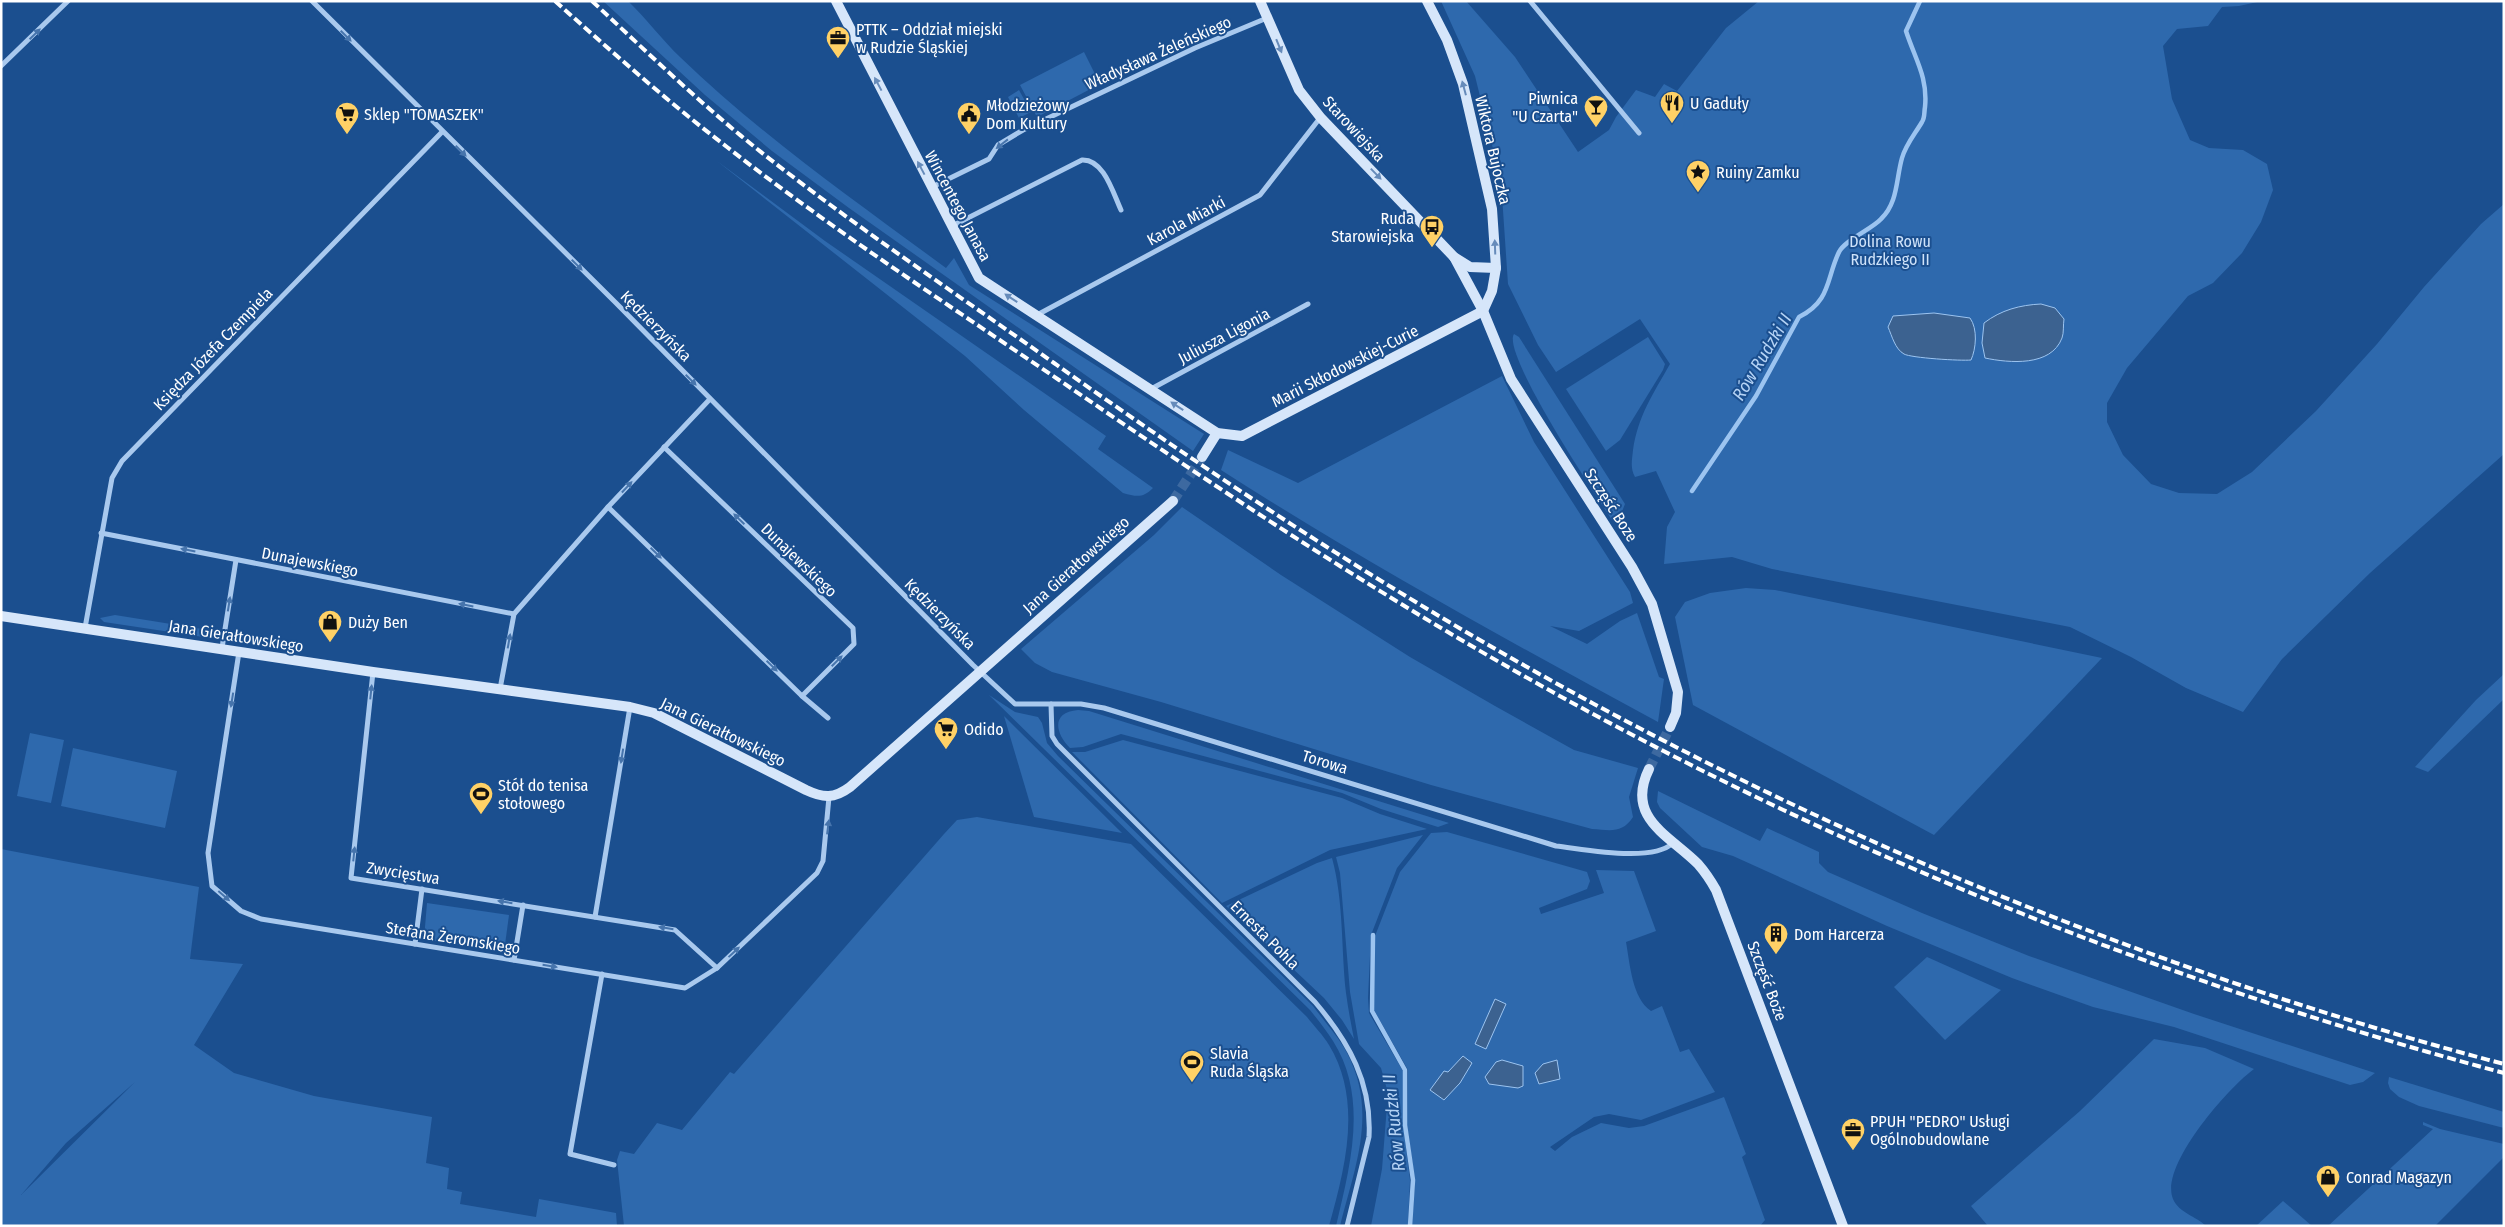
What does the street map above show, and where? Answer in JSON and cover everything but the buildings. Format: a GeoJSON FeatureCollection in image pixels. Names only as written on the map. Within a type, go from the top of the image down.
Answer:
{"type":"FeatureCollection","features":[{"type":"Feature","properties":{"kind":"street"},"geometry":{"type":"LineString","coordinates":[[1,66],[68,1]]}},
{"type":"Feature","properties":{"kind":"street","name":"Kędzierzyńska"},"geometry":{"type":"LineString","coordinates":[[312,1],[980,672]]}},
{"type":"Feature","properties":{"kind":"street","name":"Wincentego Janasa"},"geometry":{"type":"LineString","coordinates":[[836,1],[979,278],[1217,433]]}},
{"type":"Feature","properties":{"kind":"street","name":"Starowiejska"},"geometry":{"type":"LineString","coordinates":[[1260,1],[1299,90],[1321,118],[1454,257],[1470,267],[1496,268]]}},
{"type":"Feature","properties":{"kind":"street","name":"Wiktora Bujoczka"},"geometry":{"type":"LineString","coordinates":[[1427,1],[1447,40],[1463,84],[1492,209],[1496,268],[1492,291],[1483,311]]}},
{"type":"Feature","properties":{"kind":"street"},"geometry":{"type":"LineString","coordinates":[[1530,1],[1640,133]]}},
{"type":"Feature","properties":{"kind":"street","name":"Władysława Żeleńskiego"},"geometry":{"type":"LineString","coordinates":[[932,187],[989,158],[998,145],[1031,126],[1186,52],[1267,18]]}},
{"type":"Feature","properties":{"kind":"street","name":"Karola Miarki"},"geometry":{"type":"LineString","coordinates":[[1036,315],[1260,195],[1321,118]]}},
{"type":"Feature","properties":{"kind":"street","name":"Księdza Józefa Czempiela"},"geometry":{"type":"LineString","coordinates":[[85,628],[112,478],[122,461],[442,132]]}},
{"type":"Feature","properties":{"kind":"street"},"geometry":{"type":"LineString","coordinates":[[952,226],[1082,160],[1095,163],[1101,170],[1121,210]]}},
{"type":"Feature","properties":{"kind":"street","name":"Starowiejska"},"geometry":{"type":"LineString","coordinates":[[1454,257],[1483,311]]}},
{"type":"Feature","properties":{"kind":"street","name":"Juliusza Ligonia"},"geometry":{"type":"LineString","coordinates":[[1150,389],[1308,304]]}},
{"type":"Feature","properties":{"kind":"street","name":"Marii Skłodowskiej-Curie"},"geometry":{"type":"LineString","coordinates":[[1217,433],[1242,436],[1483,311]]}},
{"type":"Feature","properties":{"kind":"street","name":"Szczęść Boze"},"geometry":{"type":"LineString","coordinates":[[1483,311],[1511,379],[1627,559],[1652,604],[1678,692],[1678,702],[1670,727]]}},
{"type":"Feature","properties":{"kind":"street"},"geometry":{"type":"LineString","coordinates":[[500,688],[514,614],[608,507],[710,399]]}},
{"type":"Feature","properties":{"kind":"street"},"geometry":{"type":"LineString","coordinates":[[1202,457],[1217,433]]}},
{"type":"Feature","properties":{"kind":"street","name":"Dunajewskiego"},"geometry":{"type":"LineString","coordinates":[[664,448],[853,628],[854,644],[802,696]]}},
{"type":"Feature","properties":{"kind":"street","name":"Jana Gierałtowskiego"},"geometry":{"type":"LineString","coordinates":[[1,616],[373,672],[630,707],[654,714],[806,790],[830,797],[840,794],[850,787],[1173,501]]}},
{"type":"Feature","properties":{"kind":"street"},"geometry":{"type":"LineString","coordinates":[[608,507],[802,696],[828,718]]}},
{"type":"Feature","properties":{"kind":"street","name":"Dunajewskiego"},"geometry":{"type":"LineString","coordinates":[[101,533],[514,614]]}},
{"type":"Feature","properties":{"kind":"street"},"geometry":{"type":"LineString","coordinates":[[222,648],[236,560]]}},
{"type":"Feature","properties":{"kind":"street","name":"Stefana Żeromskiego"},"geometry":{"type":"LineString","coordinates":[[239,651],[208,853],[212,886],[241,911],[261,919],[685,988],[717,968],[817,873],[823,861],[830,797]]}},
{"type":"Feature","properties":{"kind":"street","name":"Zwycięstwa"},"geometry":{"type":"LineString","coordinates":[[373,672],[351,878],[675,930],[717,968]]}},
{"type":"Feature","properties":{"kind":"street","name":"Torowa"},"geometry":{"type":"LineString","coordinates":[[980,672],[1015,704],[1081,704],[1104,708],[1556,846],[1592,850],[1644,852],[1662,850],[1673,842]]}},
{"type":"Feature","properties":{"kind":"street","name":"Ernesta Pohla"},"geometry":{"type":"LineString","coordinates":[[1051,704],[1052,736],[1057,744],[1315,1002],[1339,1031],[1349,1048],[1363,1081],[1370,1124],[1369,1138],[1347,1226]]}},
{"type":"Feature","properties":{"kind":"street"},"geometry":{"type":"LineString","coordinates":[[595,917],[630,707]]}},
{"type":"Feature","properties":{"kind":"street","name":"Szczęść Boże"},"geometry":{"type":"LineString","coordinates":[[1648,769],[1642,787],[1643,806],[1651,822],[1700,866],[1719,898],[1843,1226]]}},
{"type":"Feature","properties":{"kind":"street"},"geometry":{"type":"LineString","coordinates":[[415,944],[422,889]]}},
{"type":"Feature","properties":{"kind":"street"},"geometry":{"type":"LineString","coordinates":[[514,960],[523,905]]}},
{"type":"Feature","properties":{"kind":"street"},"geometry":{"type":"LineString","coordinates":[[602,974],[570,1154],[614,1165]]}},
{"type":"Feature","properties":{"kind":"green space"},"geometry":{"type":"Polygon","coordinates":[[[603,1],[628,1],[680,57],[743,114],[843,193],[946,268],[954,258],[969,285],[1204,434],[1193,451],[849,208],[772,151],[705,95],[603,1]]]}},
{"type":"Feature","properties":{"kind":"green space","name":"Dolina Rowu Rudzkiego II"},"geometry":{"type":"Polygon","coordinates":[[[1441,1],[1466,1],[1515,57],[1578,152],[1609,130],[1636,90],[1655,97],[1664,84],[1677,91],[1726,28],[1759,1],[2262,1],[2239,6],[2222,7],[2208,26],[2177,29],[2163,46],[2172,99],[2190,140],[2209,148],[2243,150],[2267,164],[2273,190],[2261,222],[2242,253],[2213,283],[2188,296],[2127,368],[2107,403],[2107,422],[2123,455],[2151,484],[2179,493],[2217,494],[2252,472],[2316,411],[2481,224],[2504,204],[2504,454],[2370,573],[2282,659],[2243,712],[2186,688],[2131,657],[2070,627],[1772,569],[1732,557],[1664,564],[1667,527],[1675,512],[1656,471],[1635,477],[1632,464],[1635,438],[1642,416],[1670,364],[1640,319],[1556,372],[1538,345],[1508,284],[1501,181],[1475,76],[1441,1]]]}},
{"type":"Feature","properties":{"kind":"green space"},"geometry":{"type":"Polygon","coordinates":[[[1084,52],[1100,84],[1037,117],[1020,85],[1084,52]]]}},
{"type":"Feature","properties":{"kind":"green space"},"geometry":{"type":"Polygon","coordinates":[[[1019,90],[1031,112],[1019,118],[1008,97],[1019,90]]]}},
{"type":"Feature","properties":{"kind":"green space"},"geometry":{"type":"Polygon","coordinates":[[[717,161],[825,241],[1106,436],[1098,449],[1153,488],[1140,496],[1123,493],[1024,410],[965,356],[717,161]]]}},
{"type":"Feature","properties":{"kind":"green space"},"geometry":{"type":"Polygon","coordinates":[[[1514,334],[1519,337],[1625,504],[1621,514],[1612,520],[1535,395],[1514,346],[1514,334]]]}},
{"type":"Feature","properties":{"kind":"green space"},"geometry":{"type":"Polygon","coordinates":[[[1648,337],[1665,364],[1663,370],[1620,440],[1606,451],[1566,389],[1648,337]]]}},
{"type":"Feature","properties":{"kind":"green space"},"geometry":{"type":"Polygon","coordinates":[[[1502,376],[1534,442],[1630,592],[1633,603],[1579,631],[1550,626],[1587,644],[1620,621],[1637,613],[1659,677],[1664,679],[1658,722],[1437,600],[1328,537],[1221,470],[1228,450],[1298,483],[1502,376]]]}},
{"type":"Feature","properties":{"kind":"green space"},"geometry":{"type":"Polygon","coordinates":[[[1182,507],[1281,575],[1410,657],[1495,706],[1574,750],[1638,768],[1629,797],[1633,817],[1620,829],[1592,829],[1431,785],[1161,702],[1052,672],[1035,663],[1021,649],[1154,535],[1182,507]]]}},
{"type":"Feature","properties":{"kind":"green space"},"geometry":{"type":"Polygon","coordinates":[[[1746,588],[1775,590],[2102,658],[1934,835],[1693,705],[1675,617],[1685,602],[1710,593],[1746,588]]]}},
{"type":"Feature","properties":{"kind":"green space"},"geometry":{"type":"Polygon","coordinates":[[[115,615],[202,629],[213,635],[210,638],[104,622],[100,618],[115,615]]]}},
{"type":"Feature","properties":{"kind":"green space"},"geometry":{"type":"Polygon","coordinates":[[[2504,674],[2504,699],[2428,772],[2415,767],[2476,700],[2504,674]]]}},
{"type":"Feature","properties":{"kind":"green space"},"geometry":{"type":"Polygon","coordinates":[[[989,695],[1015,712],[1038,717],[1042,723],[1047,743],[1058,756],[1313,1006],[1347,1053],[1356,1075],[1361,1096],[1362,1118],[1357,1160],[1340,1226],[1336,1226],[1351,1156],[1353,1109],[1351,1086],[1344,1063],[1333,1041],[1310,1010],[989,695]]]}},
{"type":"Feature","properties":{"kind":"green space"},"geometry":{"type":"Polygon","coordinates":[[[1078,710],[1089,711],[1449,823],[1438,827],[1381,809],[1342,793],[1121,734],[1083,747],[1070,748],[1061,736],[1058,724],[1063,715],[1078,710]]]}},
{"type":"Feature","properties":{"kind":"green space"},"geometry":{"type":"Polygon","coordinates":[[[1004,716],[1122,833],[1034,817],[1004,716]]]}},
{"type":"Feature","properties":{"kind":"green space"},"geometry":{"type":"Polygon","coordinates":[[[30,733],[64,740],[51,803],[17,796],[30,733]]]}},
{"type":"Feature","properties":{"kind":"green space"},"geometry":{"type":"Polygon","coordinates":[[[1123,740],[1342,798],[1380,814],[1427,829],[1330,850],[1222,903],[1072,752],[1085,752],[1123,740]]]}},
{"type":"Feature","properties":{"kind":"green space"},"geometry":{"type":"Polygon","coordinates":[[[73,748],[177,771],[165,828],[61,806],[73,748]]]}},
{"type":"Feature","properties":{"kind":"green space"},"geometry":{"type":"Polygon","coordinates":[[[1658,791],[1760,841],[1767,828],[1819,852],[1819,863],[1828,872],[1922,913],[2029,956],[2194,1014],[2375,1073],[2363,1082],[2350,1085],[2174,1027],[2093,1007],[2012,978],[1887,926],[1733,856],[1702,847],[1660,808],[1657,802],[1658,791]]]}},
{"type":"Feature","properties":{"kind":"green space"},"geometry":{"type":"Polygon","coordinates":[[[977,817],[1131,844],[1307,1017],[1327,1041],[1339,1066],[1346,1089],[1348,1135],[1341,1181],[1329,1226],[624,1226],[617,1160],[620,1151],[634,1154],[657,1123],[682,1130],[730,1072],[734,1074],[957,820],[977,817]]]}},
{"type":"Feature","properties":{"kind":"green space"},"geometry":{"type":"Polygon","coordinates":[[[1447,832],[1587,872],[1590,881],[1587,889],[1539,908],[1541,914],[1604,893],[1596,870],[1634,871],[1656,931],[1626,942],[1636,989],[1640,998],[1651,1011],[1662,1006],[1680,1052],[1689,1049],[1715,1092],[1641,1120],[1609,1114],[1594,1117],[1550,1147],[1555,1151],[1572,1137],[1601,1123],[1629,1128],[1644,1126],[1724,1097],[1746,1154],[1742,1157],[1765,1220],[1760,1226],[1412,1226],[1415,1181],[1407,1125],[1408,1070],[1374,1010],[1375,936],[1400,872],[1431,833],[1447,832]]]}},
{"type":"Feature","properties":{"kind":"green space"},"geometry":{"type":"Polygon","coordinates":[[[1423,835],[1397,868],[1371,935],[1369,1013],[1403,1071],[1403,1122],[1410,1180],[1408,1226],[1371,1226],[1382,1169],[1388,1093],[1381,1068],[1359,1044],[1350,992],[1340,873],[1336,857],[1423,835]]]}},
{"type":"Feature","properties":{"kind":"green space"},"geometry":{"type":"Polygon","coordinates":[[[1,849],[199,887],[190,959],[243,964],[194,1045],[234,1073],[314,1096],[432,1117],[426,1163],[449,1168],[447,1189],[462,1192],[460,1204],[536,1217],[539,1199],[616,1213],[617,1226],[1,1226],[1,849]],[[135,1082],[66,1143],[21,1195],[135,1082]]]}},
{"type":"Feature","properties":{"kind":"green space"},"geometry":{"type":"Polygon","coordinates":[[[1332,858],[1339,891],[1344,976],[1354,1039],[1342,1020],[1324,998],[1226,906],[1317,863],[1332,858]]]}},
{"type":"Feature","properties":{"kind":"green space"},"geometry":{"type":"Polygon","coordinates":[[[427,903],[509,915],[504,952],[424,939],[427,903]]]}},
{"type":"Feature","properties":{"kind":"green space"},"geometry":{"type":"Polygon","coordinates":[[[1927,957],[2001,990],[1945,1040],[1894,987],[1927,957]]]}},
{"type":"Feature","properties":{"kind":"green space"},"geometry":{"type":"Polygon","coordinates":[[[2154,1039],[2205,1048],[2254,1069],[2214,1109],[2199,1128],[2176,1167],[2171,1185],[2173,1199],[2179,1208],[2206,1226],[1988,1226],[1971,1206],[2080,1111],[2154,1039]]]}},
{"type":"Feature","properties":{"kind":"green space"},"geometry":{"type":"Polygon","coordinates":[[[2389,1077],[2504,1112],[2504,1128],[2419,1106],[2399,1097],[2390,1089],[2389,1077]]]}},
{"type":"Feature","properties":{"kind":"green space"},"geometry":{"type":"Polygon","coordinates":[[[2423,1122],[2440,1129],[2504,1144],[2504,1157],[2435,1226],[2328,1226],[2433,1129],[2423,1125],[2423,1122]]]}},
{"type":"Feature","properties":{"kind":"green space"},"geometry":{"type":"Polygon","coordinates":[[[2283,1201],[2312,1226],[2256,1226],[2283,1201]]]}},
{"type":"Feature","properties":{"kind":"shaded area"},"geometry":{"type":"Polygon","coordinates":[[[2041,304],[2055,308],[2064,319],[2063,336],[2057,347],[2049,354],[2028,361],[2017,362],[1985,358],[1982,343],[1984,323],[2011,309],[2041,304]]]}},
{"type":"Feature","properties":{"kind":"shaded area"},"geometry":{"type":"Polygon","coordinates":[[[1934,313],[1970,318],[1973,323],[1975,339],[1971,360],[1916,357],[1904,354],[1898,349],[1888,327],[1893,316],[1934,313]]]}},
{"type":"Feature","properties":{"kind":"shaded area"},"geometry":{"type":"Polygon","coordinates":[[[1495,999],[1506,1004],[1486,1049],[1475,1044],[1495,999]]]}},
{"type":"Feature","properties":{"kind":"shaded area"},"geometry":{"type":"Polygon","coordinates":[[[1463,1056],[1472,1063],[1460,1083],[1444,1100],[1430,1090],[1444,1071],[1448,1072],[1463,1056]]]}},
{"type":"Feature","properties":{"kind":"shaded area"},"geometry":{"type":"Polygon","coordinates":[[[1502,1060],[1523,1066],[1523,1086],[1518,1088],[1489,1084],[1485,1077],[1496,1062],[1502,1060]]]}},
{"type":"Feature","properties":{"kind":"shaded area"},"geometry":{"type":"Polygon","coordinates":[[[1557,1060],[1560,1079],[1539,1084],[1535,1073],[1543,1064],[1557,1060]]]}},
{"type":"Feature","properties":{"kind":"waterway","name":"Rów Rudzki II"},"geometry":{"type":"LineString","coordinates":[[1692,491],[1756,396],[1799,317],[1809,311],[1822,297],[1839,252],[1847,243],[1877,223],[1891,206],[1904,153],[1924,117],[1925,86],[1906,31],[1920,1]]}},
{"type":"Feature","properties":{"kind":"waterway","name":"Rów Rudzki II"},"geometry":{"type":"LineString","coordinates":[[1373,935],[1372,1011],[1405,1070],[1405,1125],[1413,1180],[1410,1226]]}},
{"type":"Feature","properties":{"kind":"tunnel"},"geometry":{"type":"LineString","coordinates":[[1173,501],[1202,457]]}},
{"type":"Feature","properties":{"kind":"tunnel"},"geometry":{"type":"LineString","coordinates":[[1649,769],[1670,727]]}},
{"type":"Feature","properties":{"kind":"railway"},"geometry":{"type":"LineString","coordinates":[[555,1],[705,130],[767,178],[849,237],[1171,456],[1284,530],[1398,602],[1515,671],[1633,735],[1752,795],[1874,851],[1997,904],[2121,952],[2248,996],[2375,1037],[2504,1073]]}},
{"type":"Feature","properties":{"kind":"railway"},"geometry":{"type":"LineString","coordinates":[[592,1],[743,138],[873,236],[1225,481],[1400,593],[1520,663],[1637,727],[1756,787],[1877,843],[1999,895],[2123,944],[2249,988],[2376,1028],[2504,1064]]}},
{"type":"Feature","properties":{"kind":"place","name":"PTTK – Oddział miejski w Rudzie Śląskiej"},"geometry":{"type":"Point","coordinates":[838,59]}},
{"type":"Feature","properties":{"kind":"place","name":"U Gaduły"},"geometry":{"type":"Point","coordinates":[1672,124]}},
{"type":"Feature","properties":{"kind":"place","name":"Piwnica \"U Czarta\""},"geometry":{"type":"Point","coordinates":[1596,128]}},
{"type":"Feature","properties":{"kind":"place","name":"Sklep \"TOMASZEK\""},"geometry":{"type":"Point","coordinates":[347,135]}},
{"type":"Feature","properties":{"kind":"place","name":"Młodzieżowy Dom Kultury"},"geometry":{"type":"Point","coordinates":[969,135]}},
{"type":"Feature","properties":{"kind":"place","name":"Ruiny Zamku"},"geometry":{"type":"Point","coordinates":[1698,193]}},
{"type":"Feature","properties":{"kind":"place","name":"Ruda Starowiejska"},"geometry":{"type":"Point","coordinates":[1432,248]}},
{"type":"Feature","properties":{"kind":"place","name":"Duży Ben"},"geometry":{"type":"Point","coordinates":[330,643]}},
{"type":"Feature","properties":{"kind":"place","name":"Odido"},"geometry":{"type":"Point","coordinates":[946,750]}},
{"type":"Feature","properties":{"kind":"place","name":"Stół do tenisa stołowego"},"geometry":{"type":"Point","coordinates":[481,815]}},
{"type":"Feature","properties":{"kind":"place","name":"Dom Harcerza"},"geometry":{"type":"Point","coordinates":[1776,955]}},
{"type":"Feature","properties":{"kind":"place","name":"Slavia Ruda Śląska"},"geometry":{"type":"Point","coordinates":[1192,1083]}},
{"type":"Feature","properties":{"kind":"place","name":"PPUH \"PEDRO\" Usługi Ogólnobudowlane"},"geometry":{"type":"Point","coordinates":[1853,1151]}},
{"type":"Feature","properties":{"kind":"place","name":"Conrad Magazyn"},"geometry":{"type":"Point","coordinates":[2328,1198]}}]}
